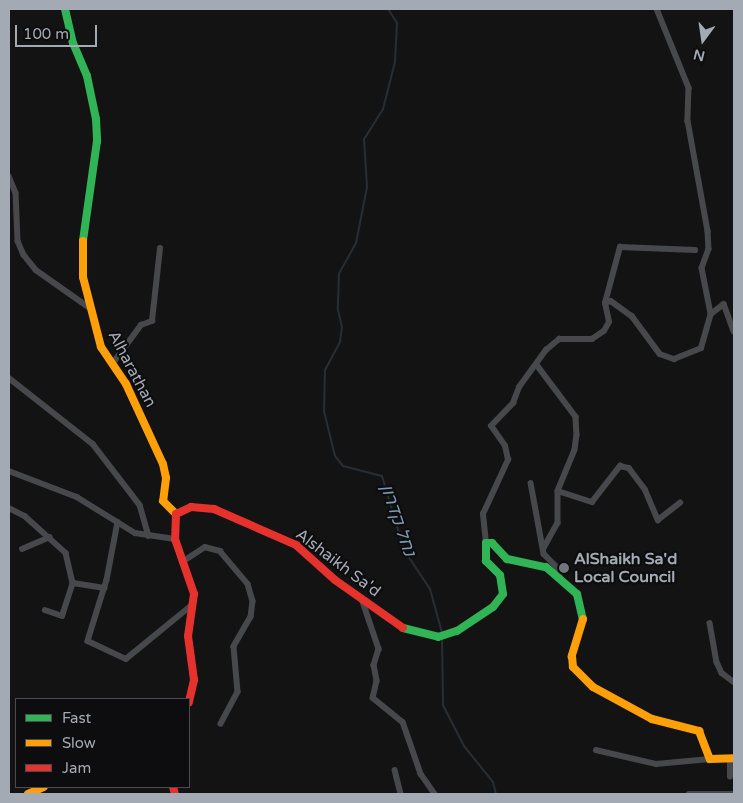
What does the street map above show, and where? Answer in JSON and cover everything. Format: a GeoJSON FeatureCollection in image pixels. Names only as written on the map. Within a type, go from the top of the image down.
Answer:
{"type":"FeatureCollection","features":[{"type":"Feature","properties":{"kind":"street","name":"Alharathan"},"geometry":{"type":"LineString","coordinates":[[65,9],[73,43],[87,76],[96,118],[97,141],[83,242],[83,277],[102,347],[113,362],[163,464],[166,478],[163,501],[176,514]]}},
{"type":"Feature","properties":{"kind":"street"},"geometry":{"type":"LineString","coordinates":[[605,303],[617,303],[660,354],[674,358],[701,348],[711,314],[702,268],[709,249],[708,231],[688,121],[688,88],[657,9]]}},
{"type":"Feature","properties":{"kind":"street"},"geometry":{"type":"LineString","coordinates":[[9,176],[16,193],[18,241],[24,255],[36,270],[90,308]]}},
{"type":"Feature","properties":{"kind":"street"},"geometry":{"type":"LineString","coordinates":[[695,250],[620,247],[605,303],[609,322],[604,331],[592,339],[559,339],[519,387],[513,403],[491,426],[505,446],[508,460],[484,514],[486,543],[492,543],[507,559],[546,567],[560,576],[578,594],[584,614],[572,656],[572,667],[613,700],[652,719],[699,731],[710,759]]}},
{"type":"Feature","properties":{"kind":"street"},"geometry":{"type":"LineString","coordinates":[[113,362],[142,325],[152,320],[160,248]]}},
{"type":"Feature","properties":{"kind":"street"},"geometry":{"type":"LineString","coordinates":[[711,314],[724,304],[734,331]]}},
{"type":"Feature","properties":{"kind":"street"},"geometry":{"type":"LineString","coordinates":[[537,365],[576,417],[576,450],[558,491],[558,523],[544,548]]}},
{"type":"Feature","properties":{"kind":"street"},"geometry":{"type":"LineString","coordinates":[[9,378],[93,444],[140,505],[149,536]]}},
{"type":"Feature","properties":{"kind":"street"},"geometry":{"type":"LineString","coordinates":[[558,491],[592,502],[620,466],[630,468],[645,489],[658,520],[680,503]]}},
{"type":"Feature","properties":{"kind":"street"},"geometry":{"type":"LineString","coordinates":[[9,471],[77,498],[135,533],[175,539]]}},
{"type":"Feature","properties":{"kind":"street"},"geometry":{"type":"LineString","coordinates":[[531,483],[544,548],[560,576]]}},
{"type":"Feature","properties":{"kind":"street","name":"Alshaikh Sa'd"},"geometry":{"type":"LineString","coordinates":[[176,514],[191,507],[214,510],[296,545],[335,580],[407,631],[438,637],[450,634],[493,607],[503,594],[500,575],[486,561],[486,543]]}},
{"type":"Feature","properties":{"kind":"street"},"geometry":{"type":"LineString","coordinates":[[9,508],[50,537],[66,553],[73,583],[62,616],[45,610]]}},
{"type":"Feature","properties":{"kind":"street"},"geometry":{"type":"LineString","coordinates":[[176,514],[175,539],[182,562],[193,584],[188,636],[194,680],[190,698]]}},
{"type":"Feature","properties":{"kind":"street"},"geometry":{"type":"LineString","coordinates":[[118,522],[105,588],[88,641],[126,658],[192,605]]}},
{"type":"Feature","properties":{"kind":"street"},"geometry":{"type":"LineString","coordinates":[[22,549],[50,537]]}},
{"type":"Feature","properties":{"kind":"street"},"geometry":{"type":"LineString","coordinates":[[182,562],[205,548],[220,551],[248,584],[253,601],[251,617],[234,647],[238,692],[222,724]]}},
{"type":"Feature","properties":{"kind":"street"},"geometry":{"type":"LineString","coordinates":[[73,583],[105,588]]}},
{"type":"Feature","properties":{"kind":"street"},"geometry":{"type":"LineString","coordinates":[[362,598],[379,649],[374,665],[377,681],[373,698],[403,722],[422,774],[435,794]]}},
{"type":"Feature","properties":{"kind":"street"},"geometry":{"type":"LineString","coordinates":[[710,622],[717,662],[722,673],[734,682]]}},
{"type":"Feature","properties":{"kind":"street"},"geometry":{"type":"LineString","coordinates":[[596,750],[656,764],[732,759],[730,777]]}},
{"type":"Feature","properties":{"kind":"street"},"geometry":{"type":"LineString","coordinates":[[395,770],[401,794]]}},
{"type":"Feature","properties":{"kind":"street"},"geometry":{"type":"LineString","coordinates":[[28,794],[42,788]]}},
{"type":"Feature","properties":{"kind":"street"},"geometry":{"type":"LineString","coordinates":[[689,794],[734,794]]}},
{"type":"Feature","properties":{"kind":"waterway","name":"נחל קדרון"},"geometry":{"type":"LineString","coordinates":[[388,9],[397,23],[395,62],[383,109],[364,139],[367,187],[356,243],[339,274],[338,310],[342,327],[340,342],[325,370],[324,411],[335,456],[343,466],[382,476],[404,550],[430,589],[442,633]]}},
{"type":"Feature","properties":{"kind":"waterway","name":"נחל קדרון"},"geometry":{"type":"LineString","coordinates":[[442,638],[443,705],[464,746],[493,782],[496,794]]}},
{"type":"Feature","properties":{"kind":"traffic: fast"},"geometry":{"type":"LineString","coordinates":[[65,9],[73,43],[87,76],[96,119],[97,141],[83,241]]}},
{"type":"Feature","properties":{"kind":"traffic: fast"},"geometry":{"type":"LineString","coordinates":[[403,628],[438,637],[457,631],[493,607],[503,594],[500,575],[486,561],[486,543],[492,543],[507,559],[546,567],[577,594],[583,619]]}},
{"type":"Feature","properties":{"kind":"traffic: slow"},"geometry":{"type":"LineString","coordinates":[[83,241],[83,277],[101,347],[126,384],[163,464],[166,478],[163,501],[176,514]]}},
{"type":"Feature","properties":{"kind":"traffic: slow"},"geometry":{"type":"LineString","coordinates":[[583,619],[572,656],[573,667],[593,687],[652,719],[699,731],[710,759],[734,758]]}},
{"type":"Feature","properties":{"kind":"traffic: slow"},"geometry":{"type":"LineString","coordinates":[[28,794],[42,788]]}},
{"type":"Feature","properties":{"kind":"traffic: jam"},"geometry":{"type":"LineString","coordinates":[[176,514],[191,507],[214,509],[296,545],[335,580],[403,628]]}},
{"type":"Feature","properties":{"kind":"traffic: jam"},"geometry":{"type":"LineString","coordinates":[[176,514],[175,539],[194,594],[188,636],[194,680],[190,698]]}},
{"type":"Feature","properties":{"kind":"traffic: jam"},"geometry":{"type":"LineString","coordinates":[[173,788],[175,794]]}},
{"type":"Feature","properties":{"kind":"place","name":"AlShaikh Sa'd Local Council"},"geometry":{"type":"Point","coordinates":[564,568]}}]}
